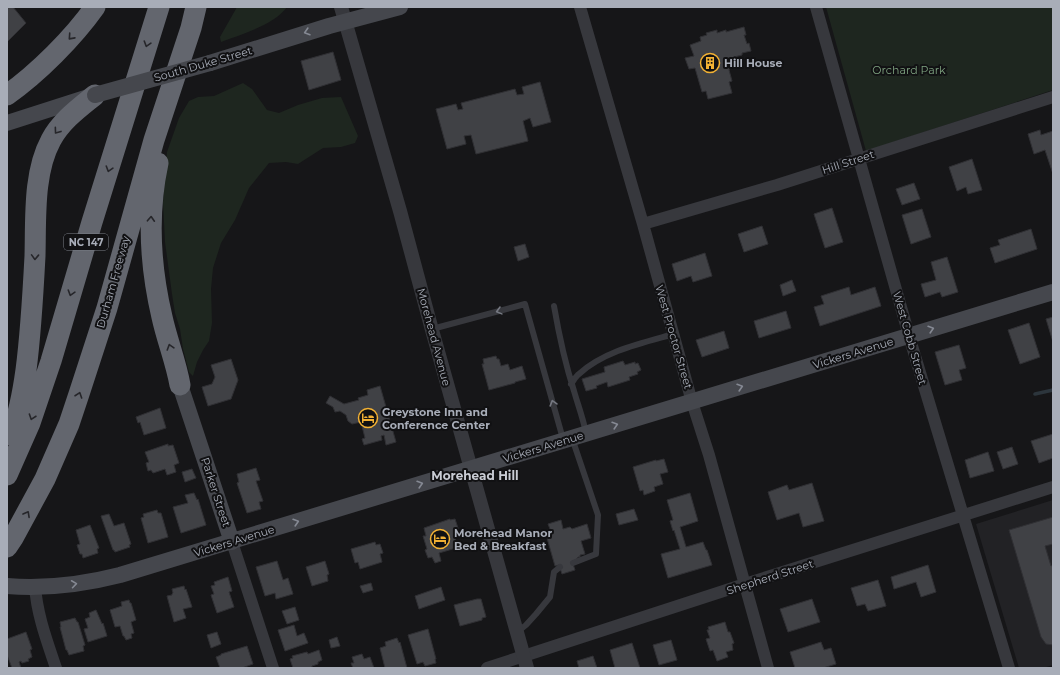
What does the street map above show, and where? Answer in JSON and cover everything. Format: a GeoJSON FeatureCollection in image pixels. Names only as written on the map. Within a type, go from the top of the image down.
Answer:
{"type":"FeatureCollection","features":[{"type":"Feature","properties":{"kind":"highway"},"geometry":{"type":"LineString","coordinates":[[7,95],[20,86],[46,63],[71,37],[95,7]]}},
{"type":"Feature","properties":{"kind":"highway","name":"NC 147"},"geometry":{"type":"LineString","coordinates":[[7,475],[30,423],[51,361],[92,222],[159,7]]}},
{"type":"Feature","properties":{"kind":"highway","name":"Durham Freeway"},"geometry":{"type":"LineString","coordinates":[[7,547],[25,518],[45,479],[79,394],[107,308],[154,140],[191,28],[196,7]]}},
{"type":"Feature","properties":{"kind":"highway"},"geometry":{"type":"LineString","coordinates":[[180,385],[178,371],[162,318],[156,290],[152,262],[151,217],[157,169],[179,83],[191,28]]}},
{"type":"Feature","properties":{"kind":"highway"},"geometry":{"type":"LineString","coordinates":[[7,447],[21,402],[30,344],[36,206],[40,172],[45,152],[52,138],[64,122],[95,95]]}},
{"type":"Feature","properties":{"kind":"main road","name":"South Duke Street"},"geometry":{"type":"LineString","coordinates":[[7,123],[95,95],[210,63],[343,14],[400,7]]}},
{"type":"Feature","properties":{"kind":"main road","name":"Vickers Avenue"},"geometry":{"type":"LineString","coordinates":[[7,586],[31,587],[65,585],[101,580],[120,575],[1053,292]]}},
{"type":"Feature","properties":{"kind":"main road","name":"Parker Street"},"geometry":{"type":"LineString","coordinates":[[180,385],[232,542]]}},
{"type":"Feature","properties":{"kind":"street","name":"West Proctor Street"},"geometry":{"type":"LineString","coordinates":[[580,7],[643,224],[692,402],[709,455],[768,668]]}},
{"type":"Feature","properties":{"kind":"street","name":"West Cobb Street"},"geometry":{"type":"LineString","coordinates":[[816,7],[910,336],[1009,668]]}},
{"type":"Feature","properties":{"kind":"street","name":"Morehead Avenue"},"geometry":{"type":"LineString","coordinates":[[343,14],[400,211],[525,662]]}},
{"type":"Feature","properties":{"kind":"street","name":"Hill Street"},"geometry":{"type":"LineString","coordinates":[[643,224],[777,185],[1053,97]]}},
{"type":"Feature","properties":{"kind":"street","name":"Shepherd Street"},"geometry":{"type":"LineString","coordinates":[[487,668],[525,662],[745,584],[1053,487]]}},
{"type":"Feature","properties":{"kind":"street","name":"Parker Street"},"geometry":{"type":"LineString","coordinates":[[232,542],[273,668]]}},
{"type":"Feature","properties":{"kind":"street"},"geometry":{"type":"LineString","coordinates":[[31,587],[56,668]]}},
{"type":"Feature","properties":{"kind":"lane"},"geometry":{"type":"LineString","coordinates":[[432,330],[526,304],[574,438],[598,515],[596,554],[573,563]]}},
{"type":"Feature","properties":{"kind":"lane"},"geometry":{"type":"LineString","coordinates":[[554,306],[559,336],[584,424],[574,438]]}},
{"type":"Feature","properties":{"kind":"lane"},"geometry":{"type":"LineString","coordinates":[[572,384],[578,375],[586,368],[603,358],[628,347],[674,334]]}},
{"type":"Feature","properties":{"kind":"lane"},"geometry":{"type":"LineString","coordinates":[[516,633],[531,620],[550,597],[554,572],[560,567]]}},
{"type":"Feature","properties":{"kind":"shaded area"},"geometry":{"type":"Polygon","coordinates":[[[1053,500],[1053,665],[1043,668],[1019,668],[976,524],[1053,500]]]}},
{"type":"Feature","properties":{"kind":"green space"},"geometry":{"type":"Polygon","coordinates":[[[237,7],[287,7],[266,24],[221,42],[220,37],[237,7]]]}},
{"type":"Feature","properties":{"kind":"green space","name":"Orchard Park"},"geometry":{"type":"Polygon","coordinates":[[[826,7],[1053,7],[1053,90],[866,151],[826,7]]]}},
{"type":"Feature","properties":{"kind":"green space"},"geometry":{"type":"Polygon","coordinates":[[[243,83],[252,89],[267,110],[279,113],[298,105],[322,98],[341,97],[358,136],[355,143],[341,147],[323,148],[298,164],[286,162],[269,163],[249,188],[235,220],[221,243],[213,268],[211,289],[212,323],[209,341],[197,362],[193,376],[189,372],[175,313],[165,242],[163,202],[167,152],[179,118],[189,101],[198,97],[214,96],[243,83]]]}},
{"type":"Feature","properties":{"kind":"building"},"geometry":{"type":"Polygon","coordinates":[[[7,7],[13,7],[26,23],[7,42],[7,7]]]}},
{"type":"Feature","properties":{"kind":"building","name":"Hill House"},"geometry":{"type":"Polygon","coordinates":[[[744,27],[746,35],[744,35],[747,44],[749,43],[751,51],[734,57],[729,70],[732,81],[729,82],[732,93],[708,99],[706,91],[702,92],[695,68],[689,69],[685,58],[694,56],[690,45],[701,41],[700,37],[707,35],[706,33],[717,30],[717,33],[726,30],[726,32],[744,27]]]}},
{"type":"Feature","properties":{"kind":"building"},"geometry":{"type":"Polygon","coordinates":[[[333,52],[341,80],[309,90],[301,61],[333,52]]]}},
{"type":"Feature","properties":{"kind":"building"},"geometry":{"type":"Polygon","coordinates":[[[540,82],[551,122],[533,127],[530,118],[523,121],[528,141],[476,154],[471,135],[464,136],[466,144],[447,149],[436,109],[456,104],[458,110],[463,109],[461,103],[515,89],[517,95],[524,94],[522,87],[540,82]]]}},
{"type":"Feature","properties":{"kind":"building"},"geometry":{"type":"Polygon","coordinates":[[[1040,130],[1041,135],[1053,131],[1053,174],[1045,150],[1034,154],[1028,134],[1040,130]]]}},
{"type":"Feature","properties":{"kind":"building"},"geometry":{"type":"Polygon","coordinates":[[[972,159],[982,190],[968,194],[966,187],[957,191],[949,167],[972,159]]]}},
{"type":"Feature","properties":{"kind":"building"},"geometry":{"type":"Polygon","coordinates":[[[914,183],[920,199],[902,205],[896,189],[914,183]]]}},
{"type":"Feature","properties":{"kind":"building"},"geometry":{"type":"Polygon","coordinates":[[[832,208],[843,242],[825,248],[814,214],[832,208]]]}},
{"type":"Feature","properties":{"kind":"building"},"geometry":{"type":"Polygon","coordinates":[[[922,209],[931,237],[911,244],[902,215],[922,209]]]}},
{"type":"Feature","properties":{"kind":"building"},"geometry":{"type":"Polygon","coordinates":[[[762,226],[768,244],[744,252],[738,234],[762,226]]]}},
{"type":"Feature","properties":{"kind":"building"},"geometry":{"type":"Polygon","coordinates":[[[1031,229],[1037,249],[995,263],[990,248],[1000,245],[998,240],[1031,229]]]}},
{"type":"Feature","properties":{"kind":"building"},"geometry":{"type":"Polygon","coordinates":[[[525,244],[529,257],[518,261],[514,247],[525,244]]]}},
{"type":"Feature","properties":{"kind":"building"},"geometry":{"type":"Polygon","coordinates":[[[705,253],[712,276],[693,282],[691,276],[677,281],[672,264],[705,253]]]}},
{"type":"Feature","properties":{"kind":"building"},"geometry":{"type":"Polygon","coordinates":[[[947,257],[958,292],[942,297],[940,292],[925,297],[921,284],[936,280],[931,262],[947,257]]]}},
{"type":"Feature","properties":{"kind":"building"},"geometry":{"type":"Polygon","coordinates":[[[792,280],[796,291],[783,296],[780,285],[792,280]]]}},
{"type":"Feature","properties":{"kind":"building"},"geometry":{"type":"Polygon","coordinates":[[[849,287],[851,295],[875,287],[881,306],[820,326],[814,307],[824,304],[821,296],[849,287]]]}},
{"type":"Feature","properties":{"kind":"building"},"geometry":{"type":"Polygon","coordinates":[[[786,311],[791,328],[759,338],[754,321],[786,311]]]}},
{"type":"Feature","properties":{"kind":"building"},"geometry":{"type":"Polygon","coordinates":[[[1053,317],[1053,342],[1046,319],[1053,317]]]}},
{"type":"Feature","properties":{"kind":"building"},"geometry":{"type":"Polygon","coordinates":[[[1029,323],[1040,357],[1020,364],[1008,330],[1029,323]]]}},
{"type":"Feature","properties":{"kind":"building"},"geometry":{"type":"Polygon","coordinates":[[[724,331],[729,348],[702,357],[696,340],[724,331]]]}},
{"type":"Feature","properties":{"kind":"building"},"geometry":{"type":"Polygon","coordinates":[[[959,345],[966,368],[959,370],[962,380],[945,385],[935,352],[959,345]]]}},
{"type":"Feature","properties":{"kind":"building"},"geometry":{"type":"Polygon","coordinates":[[[496,356],[497,359],[499,359],[501,366],[508,364],[510,370],[522,366],[526,379],[489,390],[482,364],[484,364],[483,359],[496,356]]]}},
{"type":"Feature","properties":{"kind":"building"},"geometry":{"type":"Polygon","coordinates":[[[231,359],[238,380],[231,399],[208,406],[202,387],[212,384],[215,377],[211,365],[231,359]]]}},
{"type":"Feature","properties":{"kind":"building"},"geometry":{"type":"Polygon","coordinates":[[[623,361],[625,365],[635,362],[635,364],[638,363],[641,370],[637,372],[638,374],[629,377],[630,380],[608,387],[607,382],[596,386],[597,388],[586,391],[582,379],[605,372],[604,367],[623,361]]]}},
{"type":"Feature","properties":{"kind":"building","name":"Greystone Inn and Conference Center"},"geometry":{"type":"Polygon","coordinates":[[[380,386],[396,442],[386,445],[384,435],[381,436],[382,440],[364,445],[362,439],[365,438],[361,422],[352,424],[348,421],[346,415],[340,411],[335,412],[333,407],[326,403],[330,396],[344,404],[359,400],[358,398],[368,395],[367,390],[380,386]]]}},
{"type":"Feature","properties":{"kind":"building"},"geometry":{"type":"Polygon","coordinates":[[[160,408],[166,428],[144,435],[140,422],[138,423],[136,417],[160,408]]]}},
{"type":"Feature","properties":{"kind":"building"},"geometry":{"type":"Polygon","coordinates":[[[1053,434],[1053,458],[1039,463],[1031,441],[1053,434]]]}},
{"type":"Feature","properties":{"kind":"building"},"geometry":{"type":"Polygon","coordinates":[[[168,444],[168,446],[173,445],[179,463],[174,465],[176,472],[167,475],[165,469],[153,473],[151,470],[148,471],[146,463],[149,462],[145,452],[168,444]]]}},
{"type":"Feature","properties":{"kind":"building"},"geometry":{"type":"Polygon","coordinates":[[[1012,447],[1018,464],[1003,469],[997,452],[1012,447]]]}},
{"type":"Feature","properties":{"kind":"building"},"geometry":{"type":"Polygon","coordinates":[[[988,452],[994,471],[970,478],[965,460],[988,452]]]}},
{"type":"Feature","properties":{"kind":"building"},"geometry":{"type":"Polygon","coordinates":[[[664,459],[668,472],[660,474],[663,484],[654,487],[655,491],[644,495],[643,490],[640,491],[633,467],[664,459]]]}},
{"type":"Feature","properties":{"kind":"building"},"geometry":{"type":"Polygon","coordinates":[[[256,468],[260,480],[256,481],[263,501],[259,502],[261,509],[247,513],[237,483],[239,482],[237,474],[256,468]]]}},
{"type":"Feature","properties":{"kind":"building"},"geometry":{"type":"Polygon","coordinates":[[[192,469],[196,478],[185,482],[182,472],[192,469]]]}},
{"type":"Feature","properties":{"kind":"building"},"geometry":{"type":"Polygon","coordinates":[[[812,483],[824,521],[803,527],[799,513],[777,520],[768,492],[787,485],[789,490],[812,483]]]}},
{"type":"Feature","properties":{"kind":"building"},"geometry":{"type":"Polygon","coordinates":[[[194,493],[197,500],[198,499],[206,525],[181,533],[173,507],[188,503],[185,495],[194,493]]]}},
{"type":"Feature","properties":{"kind":"building"},"geometry":{"type":"Polygon","coordinates":[[[690,493],[698,521],[680,527],[686,547],[703,542],[712,565],[668,578],[661,554],[680,549],[670,521],[673,520],[667,500],[690,493]]]}},
{"type":"Feature","properties":{"kind":"building"},"geometry":{"type":"Polygon","coordinates":[[[634,509],[638,520],[619,525],[616,514],[634,509]]]}},
{"type":"Feature","properties":{"kind":"building"},"geometry":{"type":"Polygon","coordinates":[[[157,510],[158,513],[161,513],[168,537],[148,543],[141,518],[144,517],[143,514],[157,510]]]}},
{"type":"Feature","properties":{"kind":"building"},"geometry":{"type":"Polygon","coordinates":[[[109,514],[114,526],[124,523],[131,544],[129,545],[130,547],[115,552],[113,550],[101,516],[109,514]]]}},
{"type":"Feature","properties":{"kind":"building"},"geometry":{"type":"Polygon","coordinates":[[[1053,517],[1053,544],[1045,546],[1051,566],[1053,565],[1053,645],[1046,644],[1041,637],[1009,530],[1053,517]]]}},
{"type":"Feature","properties":{"kind":"building","name":"Morehead Manor Bed & Breakfast"},"geometry":{"type":"Polygon","coordinates":[[[450,519],[455,519],[459,531],[454,533],[456,542],[454,543],[456,548],[439,553],[441,561],[435,563],[432,557],[428,558],[425,550],[427,549],[423,536],[426,536],[424,528],[450,519]]]}},
{"type":"Feature","properties":{"kind":"building"},"geometry":{"type":"Polygon","coordinates":[[[561,520],[563,529],[570,527],[572,529],[587,524],[591,538],[581,541],[585,554],[580,555],[580,557],[576,560],[572,561],[575,570],[562,574],[559,565],[555,566],[545,531],[550,529],[548,524],[561,520]]]}},
{"type":"Feature","properties":{"kind":"building"},"geometry":{"type":"Polygon","coordinates":[[[90,525],[99,548],[97,549],[98,553],[83,558],[77,545],[80,544],[76,530],[90,525]]]}},
{"type":"Feature","properties":{"kind":"building"},"geometry":{"type":"Polygon","coordinates":[[[375,542],[376,545],[380,544],[383,553],[380,554],[382,562],[360,569],[358,562],[355,563],[351,549],[375,542]]]}},
{"type":"Feature","properties":{"kind":"building"},"geometry":{"type":"Polygon","coordinates":[[[277,561],[283,580],[288,578],[293,594],[276,599],[275,593],[265,596],[256,567],[277,561]]]}},
{"type":"Feature","properties":{"kind":"building"},"geometry":{"type":"Polygon","coordinates":[[[325,561],[329,574],[327,575],[328,581],[312,586],[306,567],[325,561]]]}},
{"type":"Feature","properties":{"kind":"building"},"geometry":{"type":"Polygon","coordinates":[[[928,565],[936,592],[921,597],[916,582],[894,589],[891,577],[928,565]]]}},
{"type":"Feature","properties":{"kind":"building"},"geometry":{"type":"Polygon","coordinates":[[[228,577],[232,591],[229,592],[234,607],[217,613],[211,595],[214,594],[211,586],[215,585],[214,582],[228,577]]]}},
{"type":"Feature","properties":{"kind":"building"},"geometry":{"type":"Polygon","coordinates":[[[878,580],[886,606],[868,611],[865,604],[857,606],[851,588],[878,580]]]}},
{"type":"Feature","properties":{"kind":"building"},"geometry":{"type":"Polygon","coordinates":[[[371,583],[373,590],[363,593],[360,586],[371,583]]]}},
{"type":"Feature","properties":{"kind":"building"},"geometry":{"type":"Polygon","coordinates":[[[184,586],[192,607],[183,609],[186,618],[174,622],[167,596],[172,595],[172,589],[184,586]]]}},
{"type":"Feature","properties":{"kind":"building"},"geometry":{"type":"Polygon","coordinates":[[[441,587],[445,600],[419,609],[415,596],[441,587]]]}},
{"type":"Feature","properties":{"kind":"building"},"geometry":{"type":"Polygon","coordinates":[[[481,599],[486,617],[482,618],[482,620],[460,626],[454,605],[481,599]]]}},
{"type":"Feature","properties":{"kind":"building"},"geometry":{"type":"Polygon","coordinates":[[[812,599],[820,622],[788,632],[780,609],[812,599]]]}},
{"type":"Feature","properties":{"kind":"building"},"geometry":{"type":"Polygon","coordinates":[[[129,600],[136,620],[131,622],[134,633],[131,634],[132,638],[126,640],[120,626],[115,627],[110,610],[122,606],[121,602],[129,600]]]}},
{"type":"Feature","properties":{"kind":"building"},"geometry":{"type":"Polygon","coordinates":[[[295,607],[299,620],[287,624],[282,611],[295,607]]]}},
{"type":"Feature","properties":{"kind":"building"},"geometry":{"type":"Polygon","coordinates":[[[96,610],[102,624],[103,623],[107,636],[88,642],[84,629],[88,628],[85,619],[90,617],[89,613],[96,610]]]}},
{"type":"Feature","properties":{"kind":"building"},"geometry":{"type":"Polygon","coordinates":[[[75,618],[78,622],[85,645],[83,646],[84,651],[69,655],[66,650],[60,622],[75,618]]]}},
{"type":"Feature","properties":{"kind":"building"},"geometry":{"type":"Polygon","coordinates":[[[725,622],[734,643],[732,644],[733,650],[726,652],[728,657],[717,661],[713,650],[710,651],[706,639],[710,638],[707,630],[709,630],[708,627],[725,622]]]}},
{"type":"Feature","properties":{"kind":"building"},"geometry":{"type":"Polygon","coordinates":[[[294,625],[297,636],[304,633],[308,643],[285,651],[278,630],[294,625]]]}},
{"type":"Feature","properties":{"kind":"building"},"geometry":{"type":"Polygon","coordinates":[[[428,629],[436,663],[425,666],[423,662],[417,664],[408,635],[428,629]]]}},
{"type":"Feature","properties":{"kind":"building"},"geometry":{"type":"Polygon","coordinates":[[[26,632],[32,649],[30,650],[32,657],[28,659],[29,661],[22,663],[21,661],[19,662],[21,668],[12,668],[7,655],[7,639],[26,632]]]}},
{"type":"Feature","properties":{"kind":"building"},"geometry":{"type":"Polygon","coordinates":[[[217,632],[221,644],[211,648],[207,635],[217,632]]]}},
{"type":"Feature","properties":{"kind":"building"},"geometry":{"type":"Polygon","coordinates":[[[337,637],[340,646],[331,648],[329,640],[337,637]]]}},
{"type":"Feature","properties":{"kind":"building"},"geometry":{"type":"Polygon","coordinates":[[[397,638],[399,643],[400,642],[407,668],[385,668],[380,648],[386,646],[385,642],[397,638]]]}},
{"type":"Feature","properties":{"kind":"building"},"geometry":{"type":"Polygon","coordinates":[[[671,640],[677,660],[659,665],[653,645],[671,640]]]}},
{"type":"Feature","properties":{"kind":"building"},"geometry":{"type":"Polygon","coordinates":[[[821,642],[824,650],[831,648],[836,664],[823,668],[795,668],[790,652],[821,642]]]}},
{"type":"Feature","properties":{"kind":"building"},"geometry":{"type":"Polygon","coordinates":[[[632,643],[640,668],[615,668],[610,650],[632,643]]]}},
{"type":"Feature","properties":{"kind":"building"},"geometry":{"type":"Polygon","coordinates":[[[247,646],[253,664],[242,668],[220,668],[216,657],[247,646]]]}},
{"type":"Feature","properties":{"kind":"building"},"geometry":{"type":"Polygon","coordinates":[[[319,650],[322,660],[318,662],[318,664],[310,668],[293,668],[290,659],[293,658],[292,656],[307,652],[308,654],[319,650]]]}},
{"type":"Feature","properties":{"kind":"building"},"geometry":{"type":"Polygon","coordinates":[[[362,654],[364,659],[370,657],[374,668],[353,668],[351,663],[354,663],[352,657],[362,654]]]}},
{"type":"Feature","properties":{"kind":"building"},"geometry":{"type":"Polygon","coordinates":[[[593,656],[597,668],[579,668],[577,661],[593,656]]]}},
{"type":"Feature","properties":{"kind":"waterway"},"geometry":{"type":"LineString","coordinates":[[1035,394],[1053,390]]}},
{"type":"Feature","properties":{"kind":"place","name":"Hill House"},"geometry":{"type":"Point","coordinates":[710,63]}},
{"type":"Feature","properties":{"kind":"place","name":"Greystone Inn and Conference Center"},"geometry":{"type":"Point","coordinates":[368,418]}},
{"type":"Feature","properties":{"kind":"place","name":"Morehead Manor Bed & Breakfast"},"geometry":{"type":"Point","coordinates":[440,539]}},
{"type":"Feature","properties":{"kind":"district","name":"Morehead Hill"},"geometry":{"type":"Point","coordinates":[475,475]}}]}
